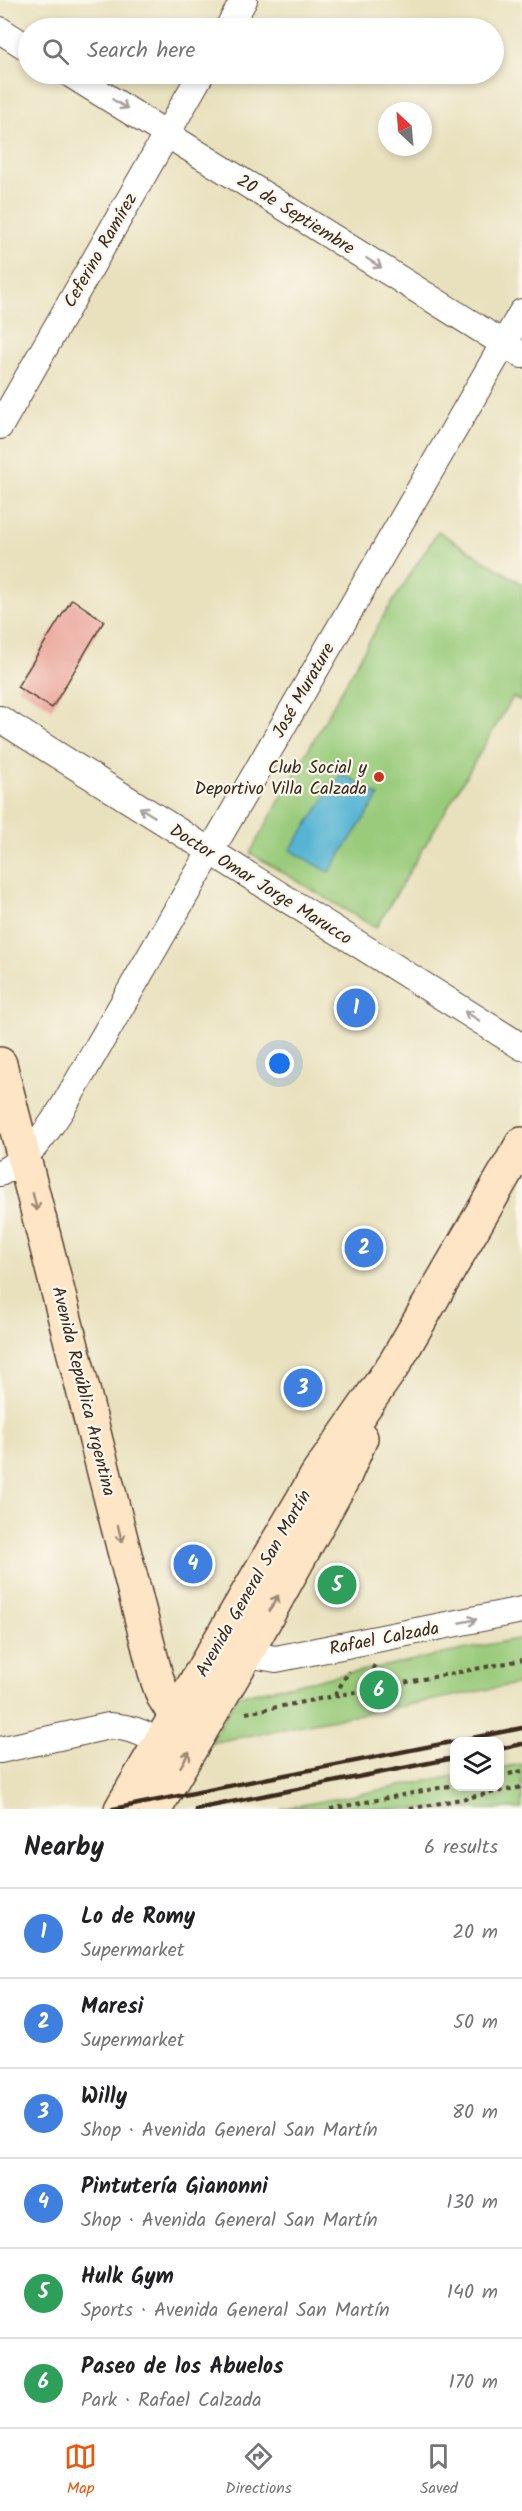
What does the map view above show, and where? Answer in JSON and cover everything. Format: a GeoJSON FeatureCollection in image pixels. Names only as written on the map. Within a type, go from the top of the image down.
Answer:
{"type":"FeatureCollection","features":[{"type":"Feature","properties":{"kind":"main road","name":"Avenida República Argentina"},"geometry":{"type":"LineString","coordinates":[[0,1064],[12,1165],[156,1676],[163,1696],[181,1726]]}},
{"type":"Feature","properties":{"kind":"main road","name":"Avenida General San Martín"},"geometry":{"type":"LineString","coordinates":[[155,1809],[181,1726],[317,1475],[395,1363],[522,1144]]}},
{"type":"Feature","properties":{"kind":"main road","name":"Avenida General San Martín"},"geometry":{"type":"LineString","coordinates":[[121,1809],[181,1726],[246,1654],[345,1475],[395,1363]]}},
{"type":"Feature","properties":{"kind":"street"},"geometry":{"type":"LineString","coordinates":[[234,18],[244,0]]}},
{"type":"Feature","properties":{"kind":"street"},"geometry":{"type":"LineString","coordinates":[[0,30],[18,42]]}},
{"type":"Feature","properties":{"kind":"street","name":"20 de Septiembre"},"geometry":{"type":"LineString","coordinates":[[86,84],[513,350]]}},
{"type":"Feature","properties":{"kind":"street","name":"Ceferino Ramírez"},"geometry":{"type":"LineString","coordinates":[[0,426],[195,84]]}},
{"type":"Feature","properties":{"kind":"street","name":"José Murature"},"geometry":{"type":"LineString","coordinates":[[12,1165],[48,1131],[63,1107],[210,852],[513,350],[522,312]]}},
{"type":"Feature","properties":{"kind":"street","name":"Doctor Omar Jorge Marucco"},"geometry":{"type":"LineString","coordinates":[[0,719],[522,1047]]}},
{"type":"Feature","properties":{"kind":"street","name":"Rafael Calzada"},"geometry":{"type":"LineString","coordinates":[[246,1654],[276,1659],[522,1610]]}},
{"type":"Feature","properties":{"kind":"street"},"geometry":{"type":"LineString","coordinates":[[0,1750],[109,1726],[127,1726],[141,1731],[181,1726]]}},
{"type":"Feature","properties":{"kind":"path"},"geometry":{"type":"LineString","coordinates":[[181,1726],[522,1660]]}},
{"type":"Feature","properties":{"kind":"path"},"geometry":{"type":"LineString","coordinates":[[366,1662],[400,1684]]}},
{"type":"Feature","properties":{"kind":"path"},"geometry":{"type":"LineString","coordinates":[[335,1696],[354,1664]]}},
{"type":"Feature","properties":{"kind":"path"},"geometry":{"type":"LineString","coordinates":[[504,1775],[522,1771]]}},
{"type":"Feature","properties":{"kind":"path"},"geometry":{"type":"LineString","coordinates":[[330,1809],[450,1786]]}},
{"type":"Feature","properties":{"kind":"path"},"geometry":{"type":"LineString","coordinates":[[410,1809],[522,1787]]}},
{"type":"Feature","properties":{"kind":"green space","name":"Club Social y Deportivo Villa Calzada"},"geometry":{"type":"Polygon","coordinates":[[[438,531],[522,584],[522,702],[513,697],[376,928],[250,853],[383,617],[438,531]]]}},
{"type":"Feature","properties":{"kind":"green space"},"geometry":{"type":"Polygon","coordinates":[[[522,1638],[522,1683],[210,1743],[238,1696],[522,1638]]]}},
{"type":"Feature","properties":{"kind":"green space"},"geometry":{"type":"Polygon","coordinates":[[[522,1764],[522,1809],[281,1809],[450,1777],[450,1791],[504,1791],[504,1767],[522,1764]]]}},
{"type":"Feature","properties":{"kind":"water"},"geometry":{"type":"Polygon","coordinates":[[[342,773],[379,796],[329,872],[290,850],[342,773]]]}},
{"type":"Feature","properties":{"kind":"building"},"geometry":{"type":"Polygon","coordinates":[[[72,599],[104,621],[52,708],[17,687],[72,599]]]}},
{"type":"Feature","properties":{"kind":"railway"},"geometry":{"type":"LineString","coordinates":[[113,1809],[522,1728]]}},
{"type":"Feature","properties":{"kind":"railway"},"geometry":{"type":"LineString","coordinates":[[504,1748],[522,1744]]}},
{"type":"Feature","properties":{"kind":"railway"},"geometry":{"type":"LineString","coordinates":[[196,1809],[450,1759]]}},
{"type":"Feature","properties":{"kind":"place","name":"Club Social y Deportivo Villa Calzada"},"geometry":{"type":"Point","coordinates":[379,777]}},
{"type":"Feature","properties":{"kind":"place","name":"Lo de Romy"},"geometry":{"type":"Point","coordinates":[356,1008]}},
{"type":"Feature","properties":{"kind":"place","name":"Maresi"},"geometry":{"type":"Point","coordinates":[364,1248]}},
{"type":"Feature","properties":{"kind":"place","name":"Willy"},"geometry":{"type":"Point","coordinates":[303,1388]}},
{"type":"Feature","properties":{"kind":"place","name":"Pintutería Gianonni"},"geometry":{"type":"Point","coordinates":[193,1564]}},
{"type":"Feature","properties":{"kind":"place","name":"Hulk Gym"},"geometry":{"type":"Point","coordinates":[337,1585]}},
{"type":"Feature","properties":{"kind":"place","name":"Paseo de los Abuelos"},"geometry":{"type":"Point","coordinates":[379,1690]}}]}
